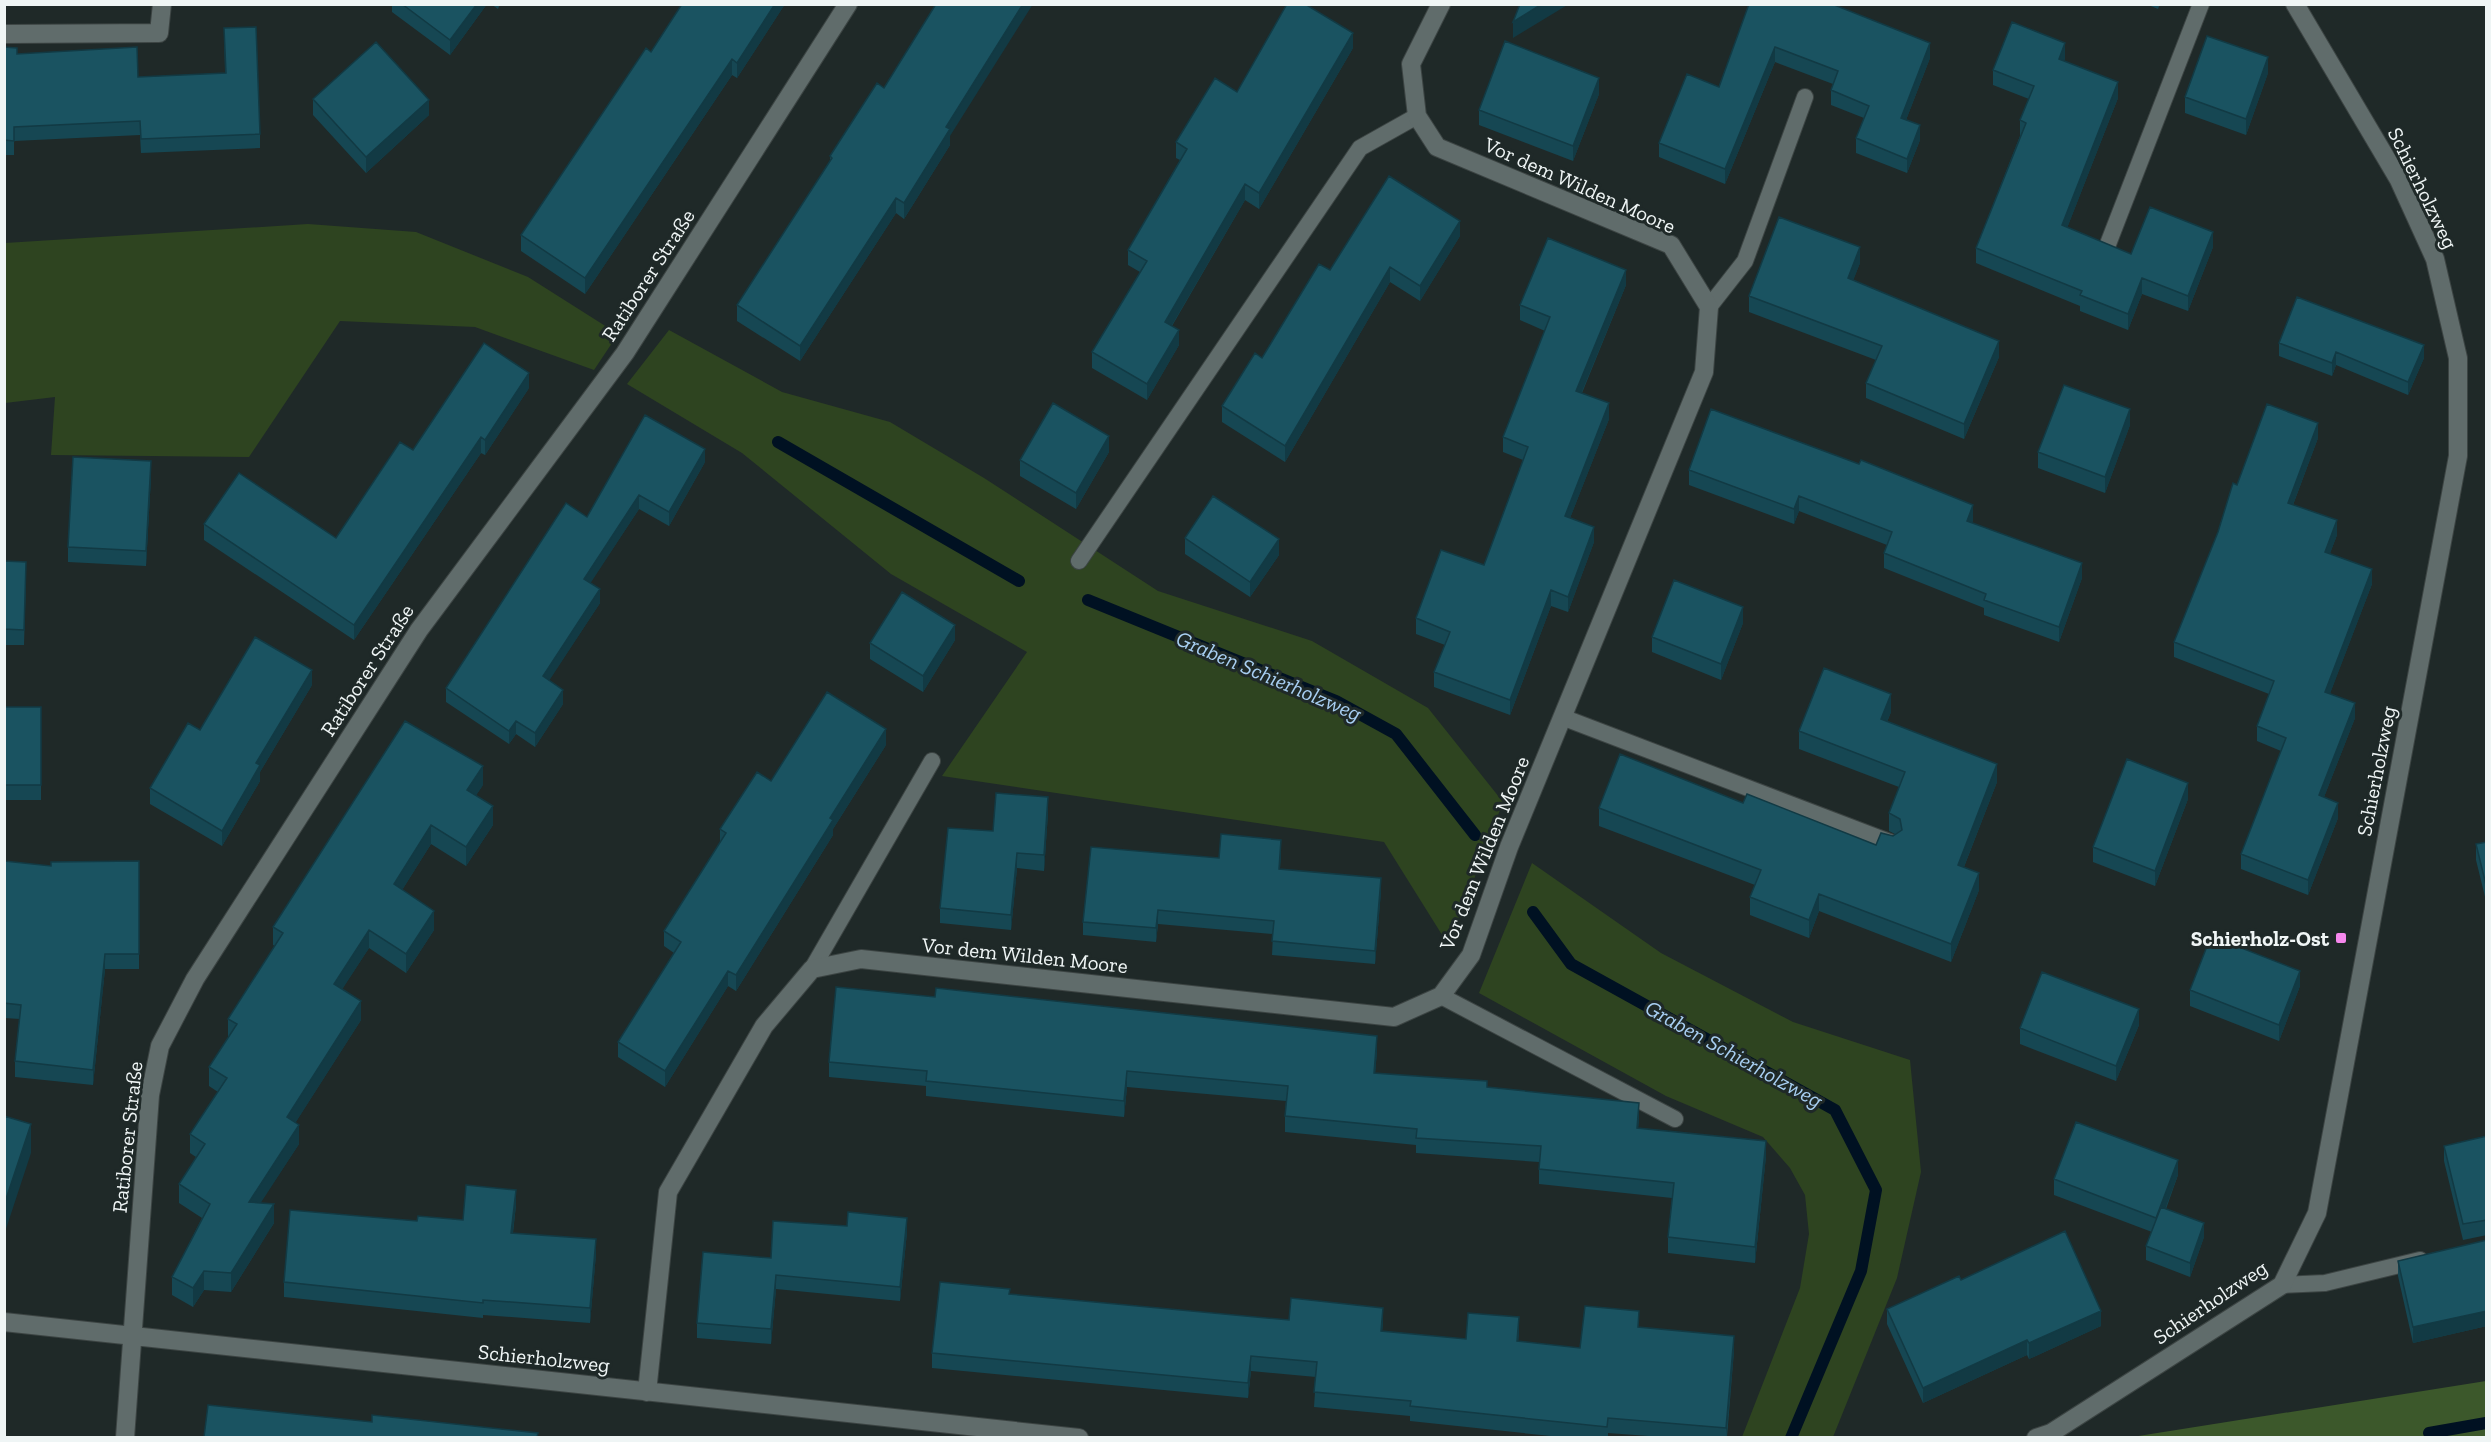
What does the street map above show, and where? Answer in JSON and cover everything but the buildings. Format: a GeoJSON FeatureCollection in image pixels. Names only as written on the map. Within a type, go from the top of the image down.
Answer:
{"type":"FeatureCollection","features":[{"type":"Feature","properties":{"kind":"street"},"geometry":{"type":"LineString","coordinates":[[4,34],[159,33],[162,4]]}},
{"type":"Feature","properties":{"kind":"street","name":"Ratiborer Straße"},"geometry":{"type":"LineString","coordinates":[[124,1437],[150,1095],[160,1046],[195,979],[419,630],[625,353],[848,4]]}},
{"type":"Feature","properties":{"kind":"street","name":"Vor dem Wilden Moore"},"geometry":{"type":"LineString","coordinates":[[812,969],[861,959],[1394,1017],[1441,996],[1471,955],[1509,847],[1704,372],[1709,307],[1671,245],[1437,147],[1417,116],[1411,64],[1440,4]]}},
{"type":"Feature","properties":{"kind":"street","name":"Schierholzweg"},"geometry":{"type":"LineString","coordinates":[[2036,1437],[2051,1433],[2282,1285],[2317,1213],[2458,456],[2458,358],[2435,259],[2398,180],[2295,4]]}},
{"type":"Feature","properties":{"kind":"street"},"geometry":{"type":"LineString","coordinates":[[647,1392],[668,1192],[764,1026],[812,969]]}},
{"type":"Feature","properties":{"kind":"street","name":"Schierholzweg"},"geometry":{"type":"LineString","coordinates":[[4,1322],[647,1392],[975,1432],[1079,1437]]}},
{"type":"Feature","properties":{"kind":"lane"},"geometry":{"type":"LineString","coordinates":[[2108,244],[2201,4]]}},
{"type":"Feature","properties":{"kind":"lane"},"geometry":{"type":"LineString","coordinates":[[1709,307],[1746,261],[1804,97]]}},
{"type":"Feature","properties":{"kind":"lane"},"geometry":{"type":"LineString","coordinates":[[1079,561],[1360,148],[1417,116]]}},
{"type":"Feature","properties":{"kind":"lane"},"geometry":{"type":"LineString","coordinates":[[1562,717],[1892,843]]}},
{"type":"Feature","properties":{"kind":"lane"},"geometry":{"type":"LineString","coordinates":[[812,969],[932,760]]}},
{"type":"Feature","properties":{"kind":"lane"},"geometry":{"type":"LineString","coordinates":[[1441,996],[1675,1119]]}},
{"type":"Feature","properties":{"kind":"lane"},"geometry":{"type":"LineString","coordinates":[[2282,1285],[2325,1283],[2440,1256]]}},
{"type":"Feature","properties":{"kind":"green space"},"geometry":{"type":"Polygon","coordinates":[[[308,224],[416,232],[528,277],[618,334],[594,370],[475,327],[340,321],[249,457],[51,455],[55,397],[5,403],[5,243],[308,224]]]}},
{"type":"Feature","properties":{"kind":"green space"},"geometry":{"type":"Polygon","coordinates":[[[669,330],[782,392],[890,422],[984,478],[1158,591],[1312,641],[1428,708],[1503,802],[1449,946],[1384,842],[942,776],[1027,652],[891,574],[742,453],[627,384],[669,330]]]}},
{"type":"Feature","properties":{"kind":"green space"},"geometry":{"type":"Polygon","coordinates":[[[1532,863],[1661,953],[1793,1022],[1910,1060],[1921,1172],[1897,1278],[1833,1437],[1742,1437],[1800,1288],[1809,1234],[1805,1195],[1790,1168],[1763,1137],[1666,1096],[1479,993],[1532,863]]]}},
{"type":"Feature","properties":{"kind":"green space"},"geometry":{"type":"Polygon","coordinates":[[[2486,1381],[2486,1437],[2132,1437],[2486,1381]]]}},
{"type":"Feature","properties":{"kind":"waterway","name":"Graben Schierholzweg"},"geometry":{"type":"LineString","coordinates":[[778,442],[1019,581]]}},
{"type":"Feature","properties":{"kind":"waterway","name":"Graben Schierholzweg"},"geometry":{"type":"LineString","coordinates":[[1088,600],[1336,701],[1396,734],[1475,835]]}},
{"type":"Feature","properties":{"kind":"waterway","name":"Graben Schierholzweg"},"geometry":{"type":"LineString","coordinates":[[1533,912],[1571,964],[1835,1110],[1876,1190],[1861,1271],[1791,1438]]}},
{"type":"Feature","properties":{"kind":"waterway","name":"Graben Schierholzweg"},"geometry":{"type":"LineString","coordinates":[[2429,1433],[2486,1423]]}},
{"type":"Feature","properties":{"kind":"place","name":"Schierholz-Ost"},"geometry":{"type":"Point","coordinates":[2341,938]}}]}
